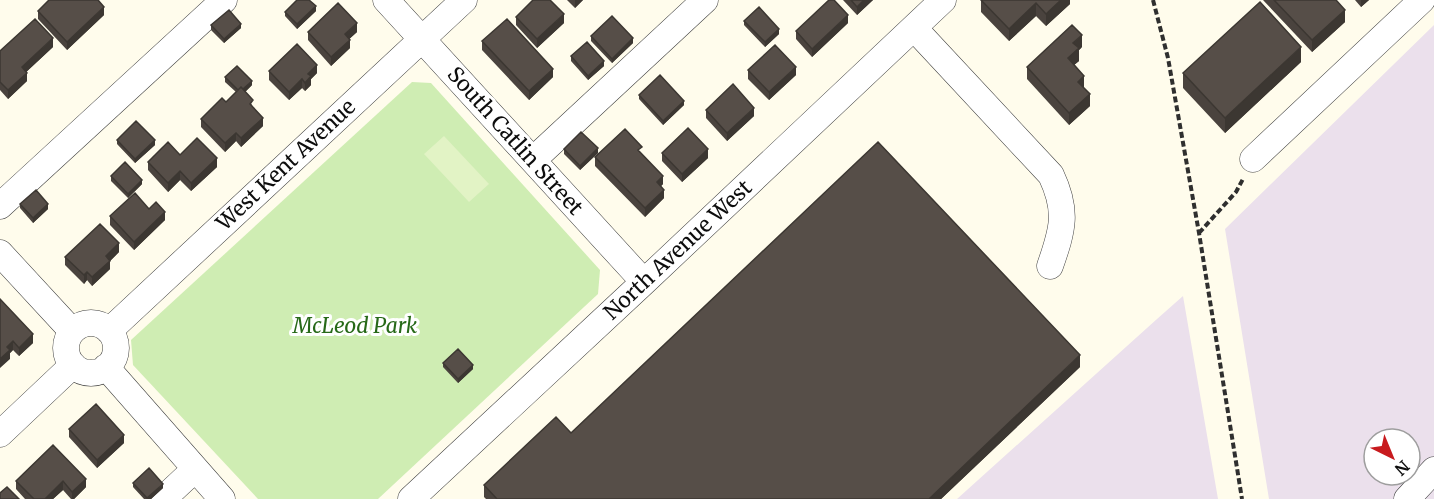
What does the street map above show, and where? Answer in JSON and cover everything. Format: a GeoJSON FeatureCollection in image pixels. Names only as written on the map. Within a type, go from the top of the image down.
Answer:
{"type":"FeatureCollection","features":[{"type":"Feature","properties":{"kind":"street"},"geometry":{"type":"LineString","coordinates":[[0,206],[224,0]]}},
{"type":"Feature","properties":{"kind":"street","name":"South Catlin Street"},"geometry":{"type":"LineString","coordinates":[[386,0],[644,282]]}},
{"type":"Feature","properties":{"kind":"street","name":"West Kent Avenue"},"geometry":{"type":"LineString","coordinates":[[109,331],[465,0]]}},
{"type":"Feature","properties":{"kind":"street"},"geometry":{"type":"LineString","coordinates":[[533,160],[705,0]]}},
{"type":"Feature","properties":{"kind":"street","name":"North Avenue West"},"geometry":{"type":"LineString","coordinates":[[411,499],[943,0]]}},
{"type":"Feature","properties":{"kind":"street"},"geometry":{"type":"LineString","coordinates":[[1252,159],[1422,0]]}},
{"type":"Feature","properties":{"kind":"street"},"geometry":{"type":"LineString","coordinates":[[914,27],[1051,175],[1061,195],[1062,217],[1059,240],[1050,266]]}},
{"type":"Feature","properties":{"kind":"street"},"geometry":{"type":"LineString","coordinates":[[0,253],[72,331]]}},
{"type":"Feature","properties":{"kind":"street"},"geometry":{"type":"LineString","coordinates":[[89,323],[98,324],[109,331],[115,342],[116,351],[106,367],[92,373],[84,372],[73,365],[66,354],[66,345],[72,331],[80,325],[89,323]]}},
{"type":"Feature","properties":{"kind":"street"},"geometry":{"type":"LineString","coordinates":[[0,434],[73,365]]}},
{"type":"Feature","properties":{"kind":"street"},"geometry":{"type":"LineString","coordinates":[[106,367],[194,470],[222,499]]}},
{"type":"Feature","properties":{"kind":"street"},"geometry":{"type":"LineString","coordinates":[[163,499],[194,470]]}},
{"type":"Feature","properties":{"kind":"street"},"geometry":{"type":"LineString","coordinates":[[1407,499],[1434,470]]}},
{"type":"Feature","properties":{"kind":"path"},"geometry":{"type":"LineString","coordinates":[[1153,0],[1168,58],[1200,233],[1242,499]]}},
{"type":"Feature","properties":{"kind":"path"},"geometry":{"type":"LineString","coordinates":[[1200,233],[1236,192],[1252,159]]}},
{"type":"Feature","properties":{"kind":"shaded area"},"geometry":{"type":"Polygon","coordinates":[[[1434,25],[1434,499],[1269,499],[1225,229],[1434,25]]]}},
{"type":"Feature","properties":{"kind":"shaded area"},"geometry":{"type":"Polygon","coordinates":[[[1183,296],[1218,499],[957,499],[1157,319],[1183,296]]]}},
{"type":"Feature","properties":{"kind":"green space","name":"McLeod Park"},"geometry":{"type":"Polygon","coordinates":[[[412,82],[431,83],[600,270],[598,294],[378,499],[258,499],[133,365],[131,340],[412,82]]]}},
{"type":"Feature","properties":{"kind":"green space"},"geometry":{"type":"Polygon","coordinates":[[[444,136],[489,184],[469,202],[424,154],[444,136]]]}},
{"type":"Feature","properties":{"kind":"building"},"geometry":{"type":"Polygon","coordinates":[[[49,0],[98,0],[104,7],[67,42],[38,11],[49,0]]]}},
{"type":"Feature","properties":{"kind":"building"},"geometry":{"type":"Polygon","coordinates":[[[297,0],[309,0],[316,6],[297,24],[285,12],[297,0]]]}},
{"type":"Feature","properties":{"kind":"building"},"geometry":{"type":"Polygon","coordinates":[[[533,0],[550,0],[564,14],[537,39],[516,17],[533,0]]]}},
{"type":"Feature","properties":{"kind":"building"},"geometry":{"type":"Polygon","coordinates":[[[829,0],[834,0],[848,15],[812,49],[796,31],[829,0]]]}},
{"type":"Feature","properties":{"kind":"building"},"geometry":{"type":"Polygon","coordinates":[[[851,0],[864,0],[857,7],[851,0]]]}},
{"type":"Feature","properties":{"kind":"building"},"geometry":{"type":"Polygon","coordinates":[[[981,0],[1061,0],[1046,14],[1036,3],[1009,29],[981,0]]]}},
{"type":"Feature","properties":{"kind":"building"},"geometry":{"type":"Polygon","coordinates":[[[1274,0],[1336,0],[1345,10],[1312,40],[1274,0]]]}},
{"type":"Feature","properties":{"kind":"building"},"geometry":{"type":"Polygon","coordinates":[[[1260,2],[1301,47],[1225,118],[1183,73],[1260,2]]]}},
{"type":"Feature","properties":{"kind":"building"},"geometry":{"type":"Polygon","coordinates":[[[338,3],[357,23],[345,34],[350,40],[331,57],[308,32],[338,3]]]}},
{"type":"Feature","properties":{"kind":"building"},"geometry":{"type":"Polygon","coordinates":[[[759,7],[779,29],[765,42],[744,21],[759,7]]]}},
{"type":"Feature","properties":{"kind":"building"},"geometry":{"type":"Polygon","coordinates":[[[229,10],[241,24],[224,39],[211,25],[229,10]]]}},
{"type":"Feature","properties":{"kind":"building"},"geometry":{"type":"Polygon","coordinates":[[[612,16],[633,38],[612,59],[591,36],[612,16]]]}},
{"type":"Feature","properties":{"kind":"building"},"geometry":{"type":"Polygon","coordinates":[[[35,19],[53,38],[22,67],[27,73],[8,90],[0,82],[0,51],[35,19]]]}},
{"type":"Feature","properties":{"kind":"building"},"geometry":{"type":"Polygon","coordinates":[[[507,19],[553,69],[529,91],[482,41],[507,19]]]}},
{"type":"Feature","properties":{"kind":"building"},"geometry":{"type":"Polygon","coordinates":[[[1072,25],[1082,35],[1073,43],[1079,48],[1068,58],[1084,76],[1078,82],[1090,94],[1069,113],[1027,67],[1072,25]]]}},
{"type":"Feature","properties":{"kind":"building"},"geometry":{"type":"Polygon","coordinates":[[[587,42],[604,61],[588,76],[571,56],[587,42]]]}},
{"type":"Feature","properties":{"kind":"building"},"geometry":{"type":"Polygon","coordinates":[[[297,44],[317,65],[308,74],[311,76],[305,83],[302,79],[289,92],[269,71],[297,44]]]}},
{"type":"Feature","properties":{"kind":"building"},"geometry":{"type":"Polygon","coordinates":[[[775,45],[796,67],[769,92],[748,70],[775,45]]]}},
{"type":"Feature","properties":{"kind":"building"},"geometry":{"type":"Polygon","coordinates":[[[237,66],[252,81],[243,89],[241,87],[238,90],[225,77],[237,66]]]}},
{"type":"Feature","properties":{"kind":"building"},"geometry":{"type":"Polygon","coordinates":[[[660,75],[684,101],[663,121],[639,95],[660,75]]]}},
{"type":"Feature","properties":{"kind":"building"},"geometry":{"type":"Polygon","coordinates":[[[733,84],[754,108],[727,133],[706,110],[733,84]]]}},
{"type":"Feature","properties":{"kind":"building"},"geometry":{"type":"Polygon","coordinates":[[[241,87],[253,100],[250,104],[263,118],[241,138],[236,133],[225,143],[201,119],[222,98],[226,102],[241,87]]]}},
{"type":"Feature","properties":{"kind":"building"},"geometry":{"type":"Polygon","coordinates":[[[136,121],[155,140],[135,159],[117,140],[136,121]]]}},
{"type":"Feature","properties":{"kind":"building"},"geometry":{"type":"Polygon","coordinates":[[[688,128],[708,149],[682,174],[662,153],[688,128]]]}},
{"type":"Feature","properties":{"kind":"building"},"geometry":{"type":"Polygon","coordinates":[[[625,129],[642,147],[638,150],[663,176],[657,182],[664,190],[645,208],[595,157],[625,129]]]}},
{"type":"Feature","properties":{"kind":"building"},"geometry":{"type":"Polygon","coordinates":[[[581,132],[598,148],[580,166],[564,149],[581,132]]]}},
{"type":"Feature","properties":{"kind":"building"},"geometry":{"type":"Polygon","coordinates":[[[197,138],[217,158],[191,183],[180,171],[168,183],[148,162],[168,142],[180,155],[197,138]]]}},
{"type":"Feature","properties":{"kind":"building"},"geometry":{"type":"Polygon","coordinates":[[[878,142],[1080,355],[929,499],[497,499],[484,485],[556,417],[571,433],[878,142]]]}},
{"type":"Feature","properties":{"kind":"building"},"geometry":{"type":"Polygon","coordinates":[[[125,162],[142,180],[128,194],[111,176],[125,162]]]}},
{"type":"Feature","properties":{"kind":"building"},"geometry":{"type":"Polygon","coordinates":[[[36,190],[48,204],[33,218],[20,204],[36,190]]]}},
{"type":"Feature","properties":{"kind":"building"},"geometry":{"type":"Polygon","coordinates":[[[135,193],[149,209],[156,202],[165,212],[134,242],[110,216],[135,193]]]}},
{"type":"Feature","properties":{"kind":"building"},"geometry":{"type":"Polygon","coordinates":[[[100,224],[119,243],[106,256],[110,261],[92,277],[87,272],[84,275],[65,257],[100,224]]]}},
{"type":"Feature","properties":{"kind":"building"},"geometry":{"type":"Polygon","coordinates":[[[0,299],[33,334],[19,348],[13,341],[7,347],[10,350],[0,359],[0,299]]]}},
{"type":"Feature","properties":{"kind":"building"},"geometry":{"type":"Polygon","coordinates":[[[458,349],[473,365],[458,379],[443,363],[458,349]]]}},
{"type":"Feature","properties":{"kind":"building"},"geometry":{"type":"Polygon","coordinates":[[[96,404],[124,435],[97,460],[69,429],[96,404]]]}},
{"type":"Feature","properties":{"kind":"building"},"geometry":{"type":"Polygon","coordinates":[[[53,445],[86,479],[72,492],[63,481],[45,499],[34,499],[16,481],[53,445]]]}},
{"type":"Feature","properties":{"kind":"building"},"geometry":{"type":"Polygon","coordinates":[[[149,468],[163,484],[147,498],[133,483],[149,468]]]}},
{"type":"Feature","properties":{"kind":"building"},"geometry":{"type":"Polygon","coordinates":[[[7,487],[19,499],[0,499],[0,493],[7,487]]]}}]}
